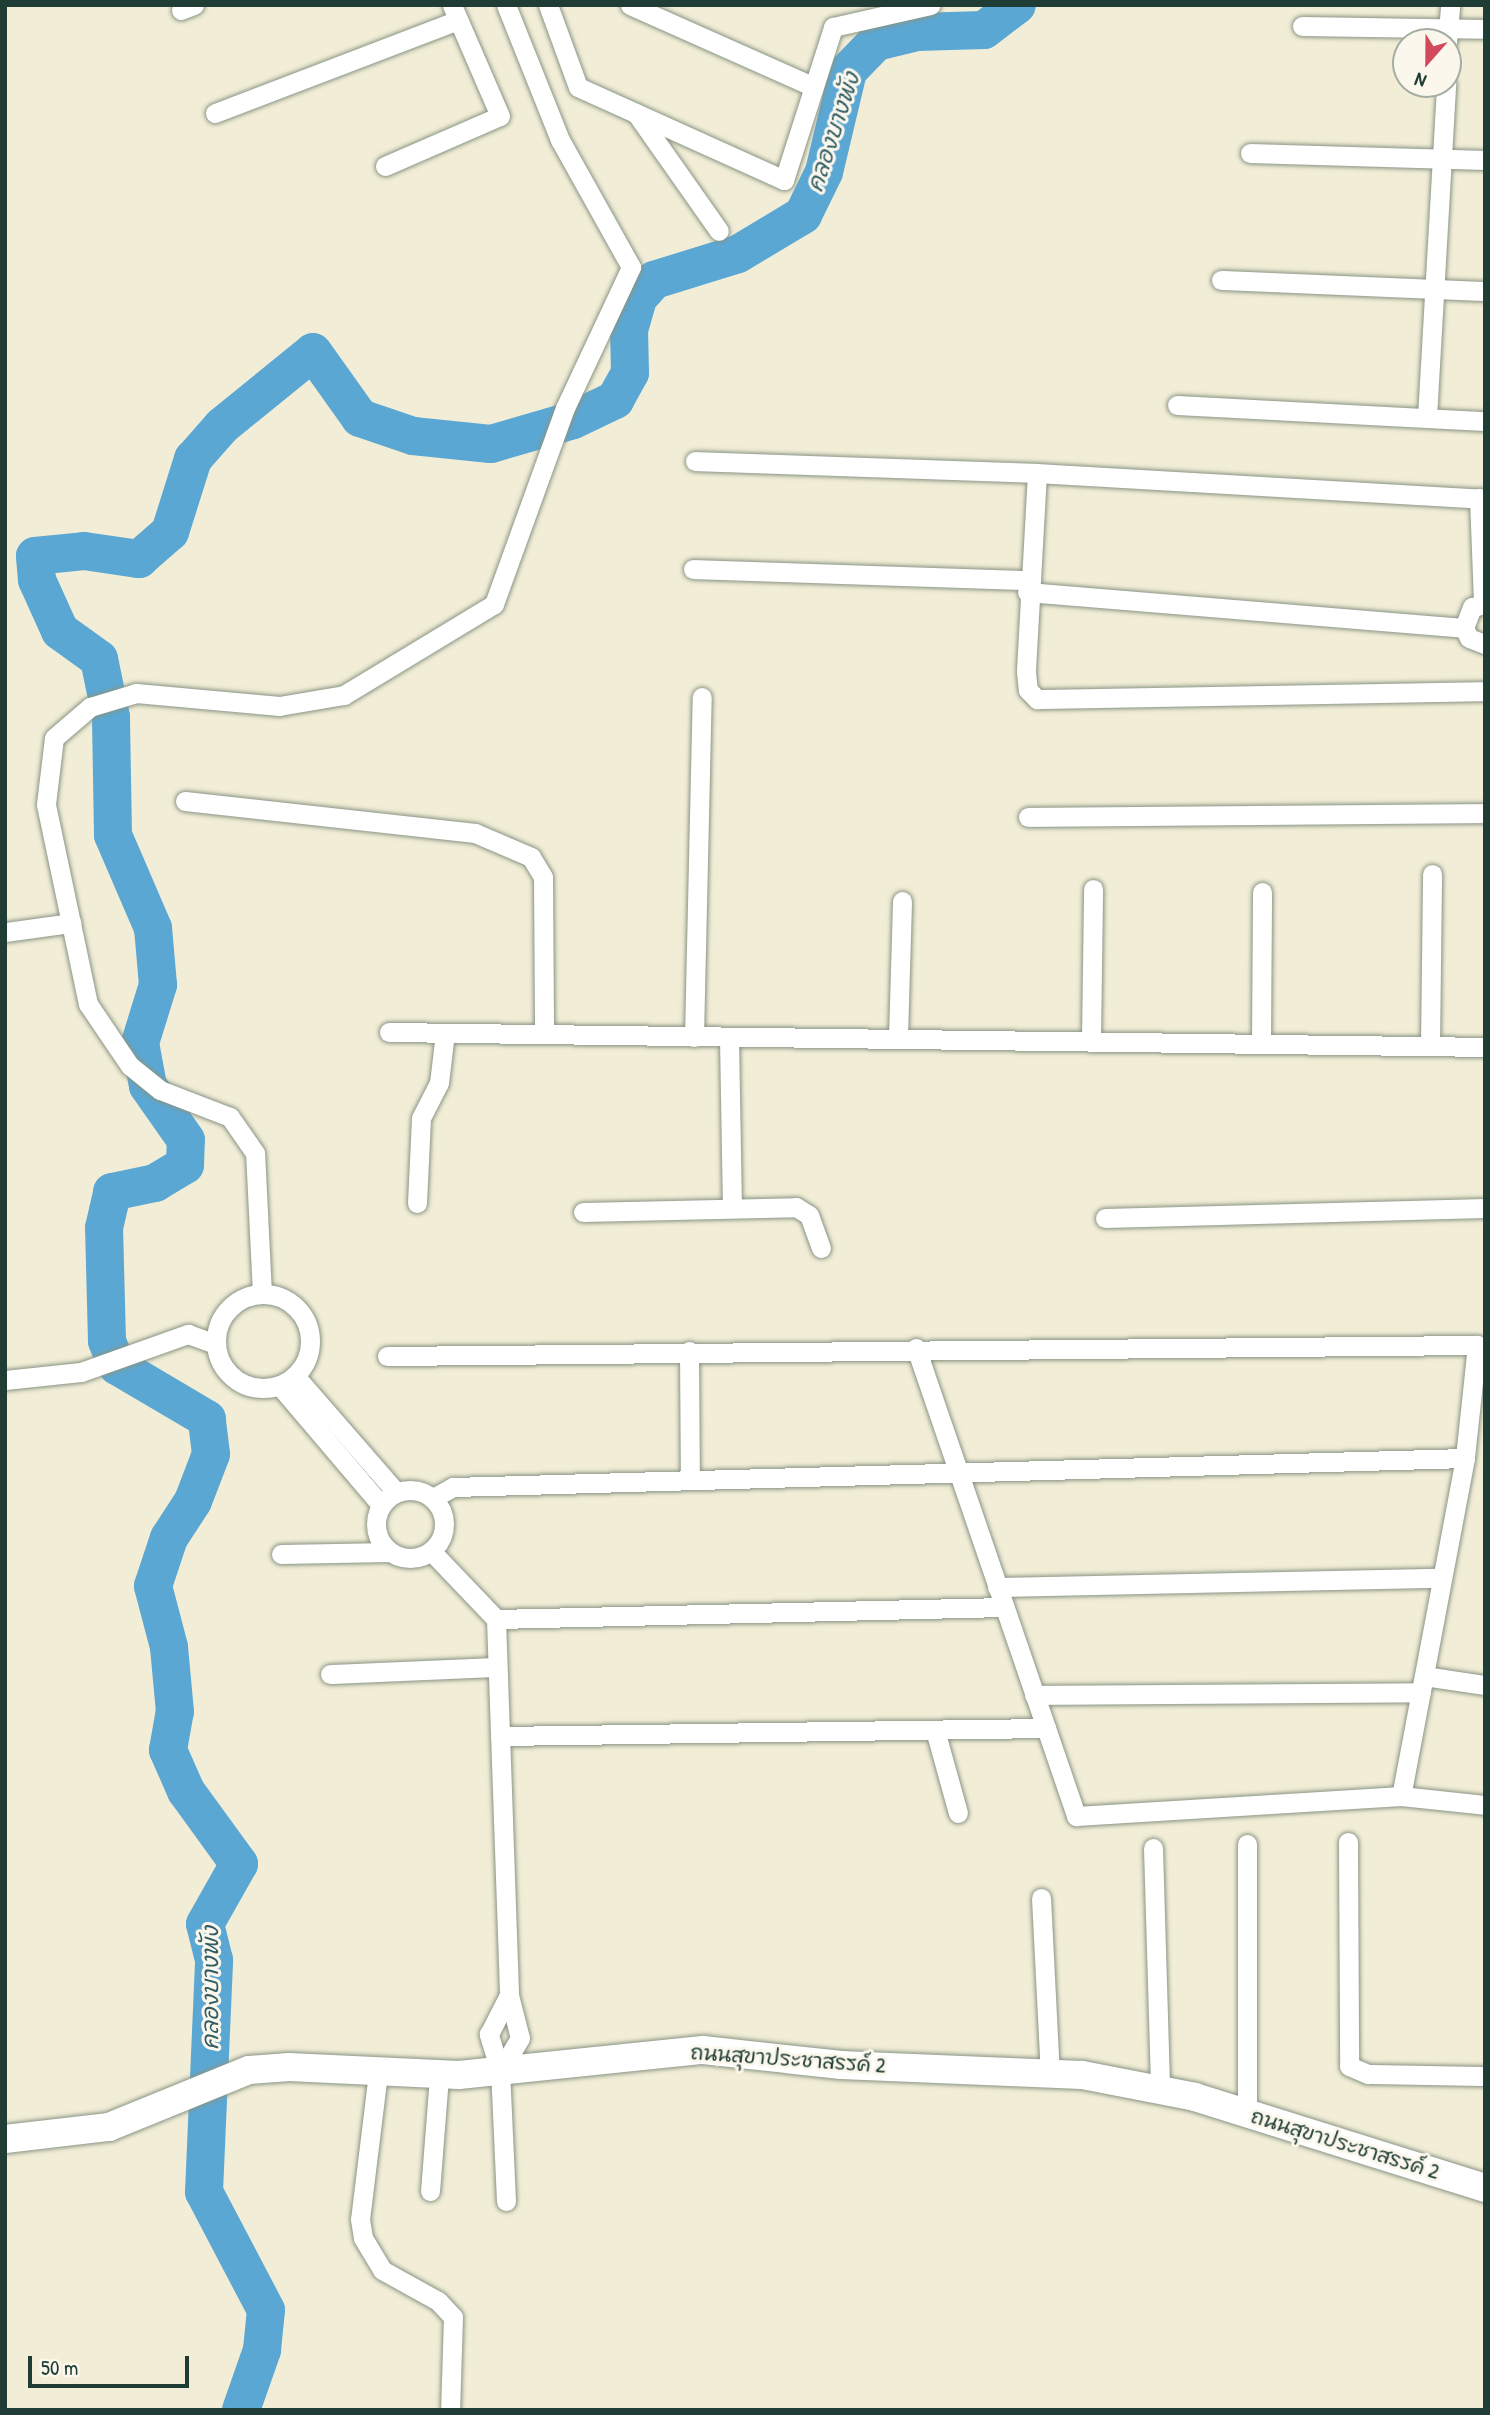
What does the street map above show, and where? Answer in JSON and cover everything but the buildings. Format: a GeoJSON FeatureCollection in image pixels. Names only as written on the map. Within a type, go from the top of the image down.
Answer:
{"type":"FeatureCollection","features":[{"type":"Feature","properties":{"kind":"street"},"geometry":{"type":"LineString","coordinates":[[262,1294],[255,1153],[230,1117],[160,1090],[130,1066],[88,1003],[46,804],[54,738],[90,707],[136,693],[279,706],[344,695],[494,604],[556,430],[631,267],[559,140],[506,5]]}},
{"type":"Feature","properties":{"kind":"street"},"geometry":{"type":"LineString","coordinates":[[548,5],[579,87],[784,180],[833,27],[892,9],[931,5]]}},
{"type":"Feature","properties":{"kind":"street"},"geometry":{"type":"LineString","coordinates":[[630,5],[814,88]]}},
{"type":"Feature","properties":{"kind":"street"},"geometry":{"type":"LineString","coordinates":[[1448,28],[1450,5]]}},
{"type":"Feature","properties":{"kind":"street"},"geometry":{"type":"LineString","coordinates":[[215,113],[455,12],[500,116],[385,166]]}},
{"type":"Feature","properties":{"kind":"street"},"geometry":{"type":"LineString","coordinates":[[1302,26],[1392,32]]}},
{"type":"Feature","properties":{"kind":"street"},"geometry":{"type":"LineString","coordinates":[[1462,33],[1485,29]]}},
{"type":"Feature","properties":{"kind":"street"},"geometry":{"type":"LineString","coordinates":[[1427,417],[1431,287],[1443,158],[1445,98]]}},
{"type":"Feature","properties":{"kind":"street"},"geometry":{"type":"LineString","coordinates":[[635,113],[719,230]]}},
{"type":"Feature","properties":{"kind":"street"},"geometry":{"type":"LineString","coordinates":[[1250,153],[1485,160]]}},
{"type":"Feature","properties":{"kind":"street"},"geometry":{"type":"LineString","coordinates":[[1221,280],[1485,291]]}},
{"type":"Feature","properties":{"kind":"street"},"geometry":{"type":"LineString","coordinates":[[1177,405],[1485,421]]}},
{"type":"Feature","properties":{"kind":"street"},"geometry":{"type":"LineString","coordinates":[[695,461],[1037,472],[1482,498],[1484,604],[1465,616],[1464,628],[1469,638],[1485,644]]}},
{"type":"Feature","properties":{"kind":"street"},"geometry":{"type":"LineString","coordinates":[[1037,472],[1028,586],[1026,672],[1028,690],[1037,699],[1485,691]]}},
{"type":"Feature","properties":{"kind":"street"},"geometry":{"type":"LineString","coordinates":[[693,569],[1028,586],[1464,628]]}},
{"type":"Feature","properties":{"kind":"street"},"geometry":{"type":"LineString","coordinates":[[694,1037],[702,698]]}},
{"type":"Feature","properties":{"kind":"street"},"geometry":{"type":"LineString","coordinates":[[185,801],[475,833],[531,857],[543,877],[544,1034]]}},
{"type":"Feature","properties":{"kind":"street"},"geometry":{"type":"LineString","coordinates":[[1028,817],[1485,813]]}},
{"type":"Feature","properties":{"kind":"street"},"geometry":{"type":"LineString","coordinates":[[1430,1045],[1432,874]]}},
{"type":"Feature","properties":{"kind":"street"},"geometry":{"type":"LineString","coordinates":[[1091,1039],[1093,889]]}},
{"type":"Feature","properties":{"kind":"street"},"geometry":{"type":"LineString","coordinates":[[1261,1042],[1262,892]]}},
{"type":"Feature","properties":{"kind":"street"},"geometry":{"type":"LineString","coordinates":[[898,1037],[902,901]]}},
{"type":"Feature","properties":{"kind":"street"},"geometry":{"type":"LineString","coordinates":[[5,932],[71,923]]}},
{"type":"Feature","properties":{"kind":"street"},"geometry":{"type":"LineString","coordinates":[[389,1032],[1485,1046]]}},
{"type":"Feature","properties":{"kind":"street"},"geometry":{"type":"LineString","coordinates":[[417,1203],[421,1118],[439,1083],[445,1033]]}},
{"type":"Feature","properties":{"kind":"street"},"geometry":{"type":"LineString","coordinates":[[729,1038],[732,1207]]}},
{"type":"Feature","properties":{"kind":"street"},"geometry":{"type":"LineString","coordinates":[[583,1212],[732,1207],[803,1209],[821,1248]]}},
{"type":"Feature","properties":{"kind":"street"},"geometry":{"type":"LineString","coordinates":[[1105,1218],[1485,1208]]}},
{"type":"Feature","properties":{"kind":"street"},"geometry":{"type":"LineString","coordinates":[[262,1294],[297,1307],[310,1329],[309,1355],[288,1381],[258,1388],[237,1381],[222,1364],[216,1343],[225,1313],[241,1299],[262,1294]]}},
{"type":"Feature","properties":{"kind":"street"},"geometry":{"type":"LineString","coordinates":[[5,1380],[81,1372],[188,1334],[216,1343]]}},
{"type":"Feature","properties":{"kind":"street"},"geometry":{"type":"LineString","coordinates":[[387,1356],[916,1348],[1477,1345],[1465,1458],[1401,1796]]}},
{"type":"Feature","properties":{"kind":"street"},"geometry":{"type":"LineString","coordinates":[[916,1348],[1076,1816],[1401,1796],[1485,1805]]}},
{"type":"Feature","properties":{"kind":"street"},"geometry":{"type":"LineString","coordinates":[[689,1351],[690,1480]]}},
{"type":"Feature","properties":{"kind":"street"},"geometry":{"type":"LineString","coordinates":[[288,1381],[396,1492]]}},
{"type":"Feature","properties":{"kind":"street"},"geometry":{"type":"LineString","coordinates":[[288,1381],[381,1505]]}},
{"type":"Feature","properties":{"kind":"street"},"geometry":{"type":"LineString","coordinates":[[433,1498],[453,1487],[1465,1458]]}},
{"type":"Feature","properties":{"kind":"street"},"geometry":{"type":"LineString","coordinates":[[281,1554],[390,1552],[411,1558],[431,1551],[444,1531],[440,1507],[433,1498],[415,1489],[396,1492],[381,1505],[375,1525],[390,1552]]}},
{"type":"Feature","properties":{"kind":"street"},"geometry":{"type":"LineString","coordinates":[[431,1551],[496,1619],[509,1995],[520,2038],[500,2071]]}},
{"type":"Feature","properties":{"kind":"street"},"geometry":{"type":"LineString","coordinates":[[998,1587],[1442,1578]]}},
{"type":"Feature","properties":{"kind":"street"},"geometry":{"type":"LineString","coordinates":[[496,1619],[1004,1607]]}},
{"type":"Feature","properties":{"kind":"street"},"geometry":{"type":"LineString","coordinates":[[330,1674],[497,1667]]}},
{"type":"Feature","properties":{"kind":"street"},"geometry":{"type":"LineString","coordinates":[[1034,1695],[1422,1684],[1485,1685]]}},
{"type":"Feature","properties":{"kind":"street"},"geometry":{"type":"LineString","coordinates":[[500,1736],[1046,1728]]}},
{"type":"Feature","properties":{"kind":"street"},"geometry":{"type":"LineString","coordinates":[[935,1730],[958,1813]]}},
{"type":"Feature","properties":{"kind":"street"},"geometry":{"type":"LineString","coordinates":[[1348,1842],[1349,2066],[1368,2074],[1485,2076]]}},
{"type":"Feature","properties":{"kind":"street"},"geometry":{"type":"LineString","coordinates":[[1247,1844],[1247,2113]]}},
{"type":"Feature","properties":{"kind":"street"},"geometry":{"type":"LineString","coordinates":[[1153,1848],[1160,2090]]}},
{"type":"Feature","properties":{"kind":"street"},"geometry":{"type":"LineString","coordinates":[[1041,1898],[1050,2073]]}},
{"type":"Feature","properties":{"kind":"street"},"geometry":{"type":"LineString","coordinates":[[506,2201],[500,2071],[489,2034],[509,1995]]}},
{"type":"Feature","properties":{"kind":"street","name":"ถนนสุขาประชาสรรค์ 2"},"geometry":{"type":"LineString","coordinates":[[5,2139],[109,2127],[248,2070],[289,2067],[439,2076],[703,2050],[852,2065],[1050,2073],[1160,2090],[1247,2113],[1485,2188]]}},
{"type":"Feature","properties":{"kind":"street"},"geometry":{"type":"LineString","coordinates":[[378,2073],[360,2219],[363,2238],[382,2270],[439,2301],[453,2317],[450,2410]]}},
{"type":"Feature","properties":{"kind":"street"},"geometry":{"type":"LineString","coordinates":[[430,2192],[439,2076]]}},
{"type":"Feature","properties":{"kind":"waterway","name":"คลองบางพัง"},"geometry":{"type":"LineString","coordinates":[[241,2410],[262,2350],[266,2310],[204,2192],[214,1960],[205,1924],[239,1864],[186,1791],[168,1750],[175,1712],[169,1647],[153,1586],[169,1538],[193,1501],[211,1454],[207,1419],[117,1366],[107,1341],[104,1228],[112,1192],[155,1183],[185,1165],[186,1140],[148,1086],[140,1043],[158,985],[153,928],[113,835],[111,717],[99,659],[60,631],[37,580],[35,556],[84,551],[139,559],[170,532],[193,459],[222,426],[313,352],[360,418],[413,436],[491,444],[573,420],[615,400],[630,373],[629,330],[638,298],[654,280],[738,254],[803,215],[824,172],[848,71],[876,42],[917,32],[984,30],[1017,5]]}}]}
